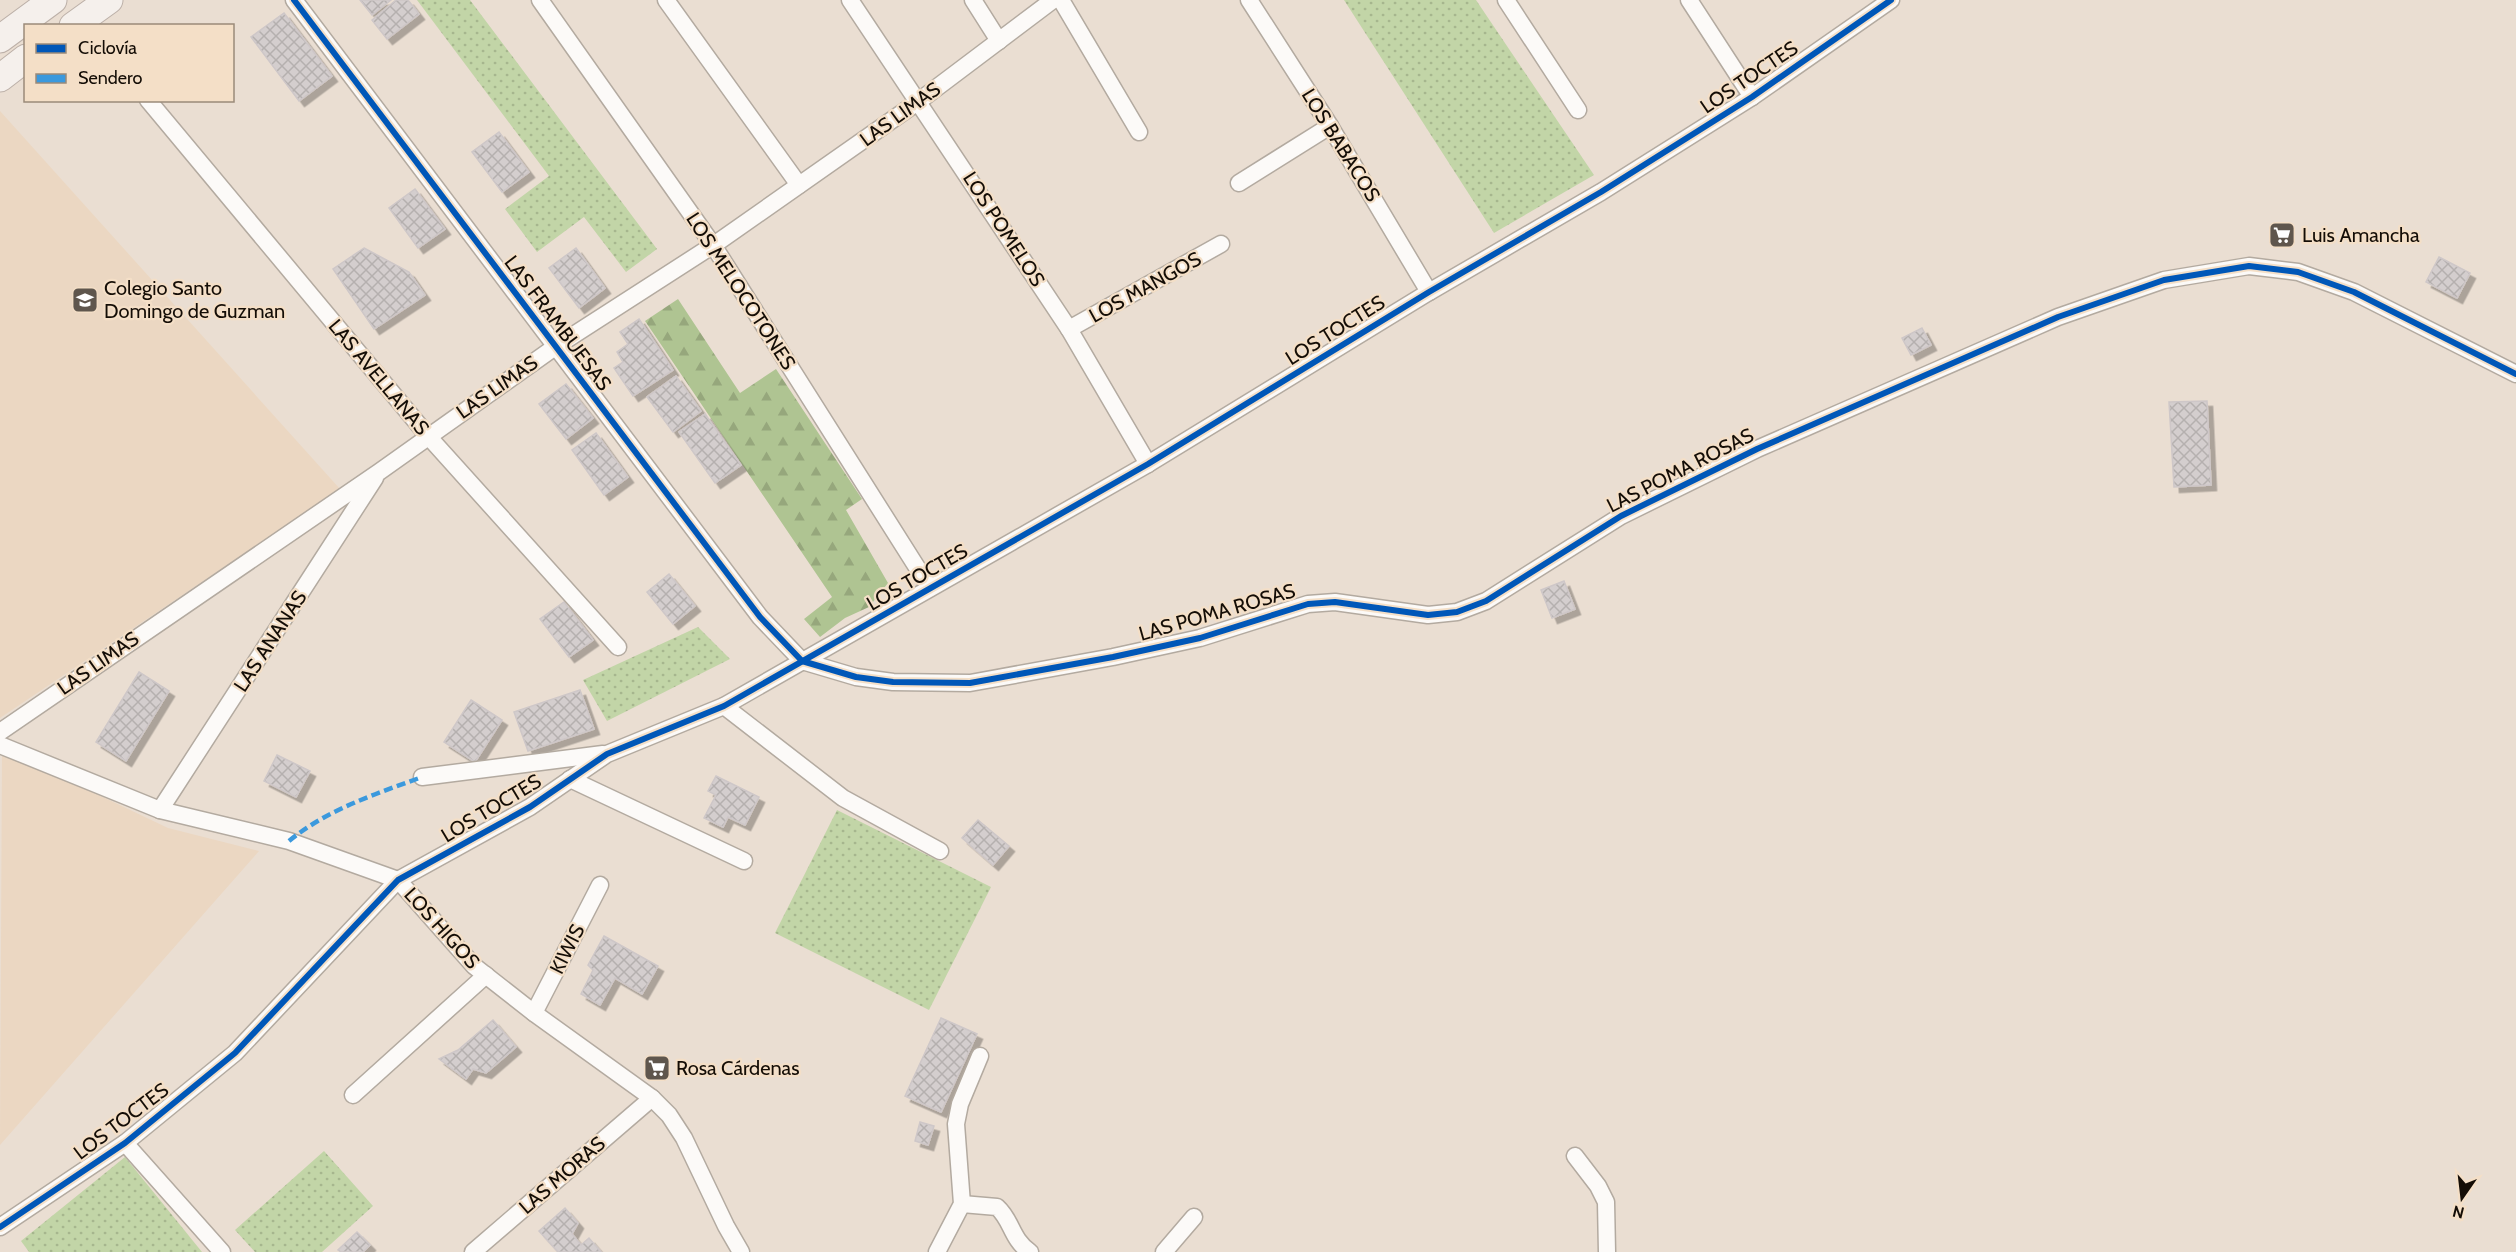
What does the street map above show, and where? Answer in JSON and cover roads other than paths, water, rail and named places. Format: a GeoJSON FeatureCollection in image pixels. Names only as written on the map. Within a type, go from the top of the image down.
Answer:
{"type":"FeatureCollection","features":[{"type":"Feature","properties":{"kind":"main road"},"geometry":{"type":"LineString","coordinates":[[0,39],[53,0]]}},
{"type":"Feature","properties":{"kind":"main road"},"geometry":{"type":"LineString","coordinates":[[79,24],[109,0]]}},
{"type":"Feature","properties":{"kind":"main road"},"geometry":{"type":"LineString","coordinates":[[0,78],[24,60]]}},
{"type":"Feature","properties":{"kind":"street","name":"LAS FRAMBUESAS"},"geometry":{"type":"LineString","coordinates":[[294,0],[760,617],[802,661]]}},
{"type":"Feature","properties":{"kind":"street"},"geometry":{"type":"LineString","coordinates":[[666,0],[799,185]]}},
{"type":"Feature","properties":{"kind":"street","name":"LOS POMELOS"},"geometry":{"type":"LineString","coordinates":[[850,0],[1069,329],[1148,464]]}},
{"type":"Feature","properties":{"kind":"street"},"geometry":{"type":"LineString","coordinates":[[973,0],[999,41]]}},
{"type":"Feature","properties":{"kind":"street","name":"LAS LIMAS"},"geometry":{"type":"LineString","coordinates":[[0,732],[379,472],[555,347],[713,245],[919,101],[1053,0]]}},
{"type":"Feature","properties":{"kind":"street"},"geometry":{"type":"LineString","coordinates":[[1061,0],[1139,132]]}},
{"type":"Feature","properties":{"kind":"street","name":"LOS BABACOS"},"geometry":{"type":"LineString","coordinates":[[1249,0],[1330,126],[1429,292]]}},
{"type":"Feature","properties":{"kind":"street"},"geometry":{"type":"LineString","coordinates":[[1506,0],[1578,110]]}},
{"type":"Feature","properties":{"kind":"street"},"geometry":{"type":"LineString","coordinates":[[1689,0],[1752,97]]}},
{"type":"Feature","properties":{"kind":"street","name":"LOS TOCTES"},"geometry":{"type":"LineString","coordinates":[[0,1227],[124,1143],[235,1053],[398,880],[530,807],[606,754],[724,706],[1148,464],[1429,292],[1601,192],[1752,97],[1891,0]]}},
{"type":"Feature","properties":{"kind":"street","name":"LOS MELOCOTONES"},"geometry":{"type":"LineString","coordinates":[[543,1],[713,245],[930,588]]}},
{"type":"Feature","properties":{"kind":"street","name":"LAS AVELLANAS"},"geometry":{"type":"LineString","coordinates":[[149,102],[428,436],[618,647]]}},
{"type":"Feature","properties":{"kind":"street"},"geometry":{"type":"LineString","coordinates":[[1239,183],[1330,126]]}},
{"type":"Feature","properties":{"kind":"street","name":"LOS MANGOS"},"geometry":{"type":"LineString","coordinates":[[1069,329],[1221,244]]}},
{"type":"Feature","properties":{"kind":"street","name":"LAS POMA ROSAS"},"geometry":{"type":"LineString","coordinates":[[802,661],[856,676],[893,682],[970,683],[1113,657],[1200,638],[1308,604],[1335,602],[1428,615],[1456,612],[1485,601],[1622,516],[1757,449],[2058,317],[2175,278],[2249,266],[2298,272],[2354,292],[2516,374]]}},
{"type":"Feature","properties":{"kind":"street","name":"LAS ANANAS"},"geometry":{"type":"LineString","coordinates":[[160,810],[379,472]]}},
{"type":"Feature","properties":{"kind":"street"},"geometry":{"type":"LineString","coordinates":[[724,706],[843,798],[940,851]]}},
{"type":"Feature","properties":{"kind":"street","name":"LOS HIGOS"},"geometry":{"type":"LineString","coordinates":[[0,745],[160,810],[289,841],[398,880],[474,966],[534,1013],[652,1098],[669,1114],[684,1138],[741,1252]]}},
{"type":"Feature","properties":{"kind":"street"},"geometry":{"type":"LineString","coordinates":[[422,777],[606,754]]}},
{"type":"Feature","properties":{"kind":"street"},"geometry":{"type":"LineString","coordinates":[[570,778],[744,861]]}},
{"type":"Feature","properties":{"kind":"street","name":"KIWIS"},"geometry":{"type":"LineString","coordinates":[[534,1013],[600,885]]}},
{"type":"Feature","properties":{"kind":"street"},"geometry":{"type":"LineString","coordinates":[[354,1095],[486,975]]}},
{"type":"Feature","properties":{"kind":"street"},"geometry":{"type":"LineString","coordinates":[[937,1252],[962,1204],[956,1124],[960,1104],[980,1056]]}},
{"type":"Feature","properties":{"kind":"street","name":"LAS MORAS"},"geometry":{"type":"LineString","coordinates":[[473,1252],[652,1098]]}},
{"type":"Feature","properties":{"kind":"street"},"geometry":{"type":"LineString","coordinates":[[124,1143],[222,1252]]}},
{"type":"Feature","properties":{"kind":"street"},"geometry":{"type":"LineString","coordinates":[[1575,1156],[1598,1185],[1606,1202],[1607,1252]]}},
{"type":"Feature","properties":{"kind":"street"},"geometry":{"type":"LineString","coordinates":[[962,1204],[996,1207],[1006,1217],[1020,1245],[1030,1252]]}},
{"type":"Feature","properties":{"kind":"street"},"geometry":{"type":"LineString","coordinates":[[1164,1252],[1194,1217]]}},
{"type":"Feature","properties":{"kind":"place","name":"Luis Amancha"},"geometry":{"type":"Point","coordinates":[2282,235]}},
{"type":"Feature","properties":{"kind":"place","name":"Colegio Santo Domingo de Guzman"},"geometry":{"type":"Point","coordinates":[85,300]}},
{"type":"Feature","properties":{"kind":"place","name":"Rosa Cárdenas"},"geometry":{"type":"Point","coordinates":[657,1068]}}]}
